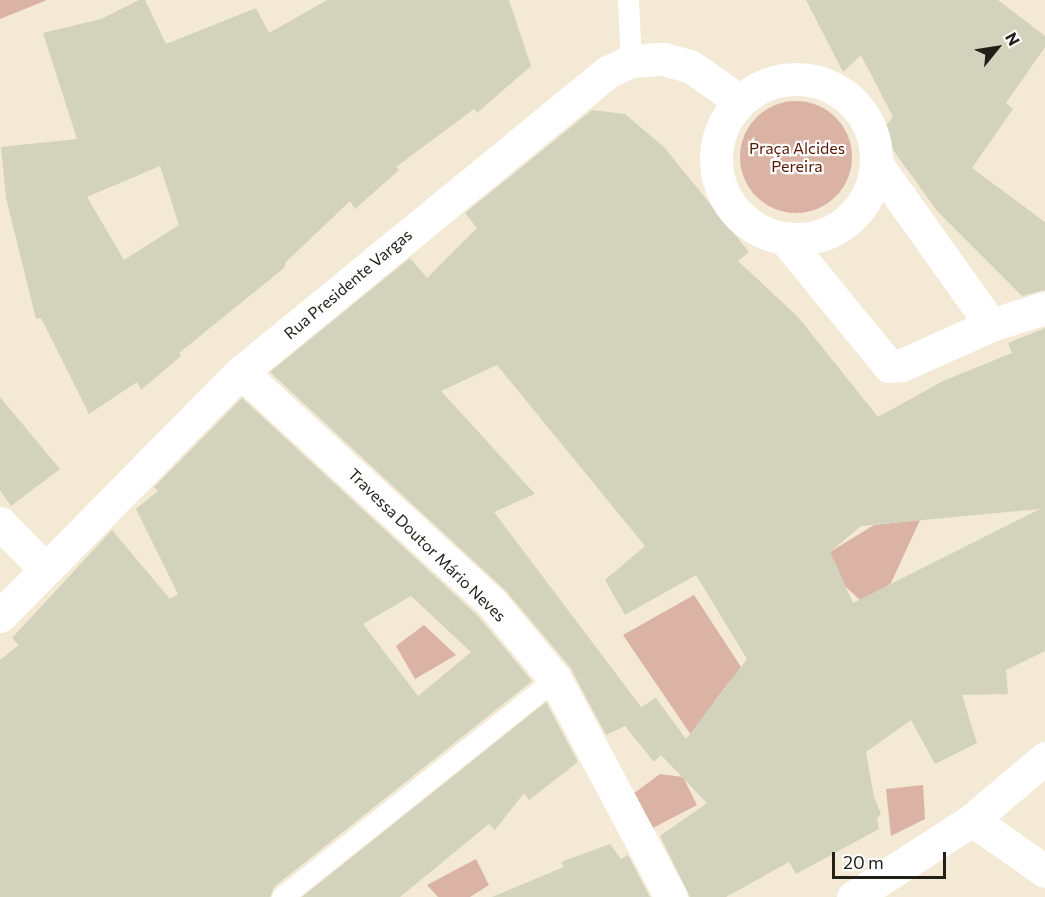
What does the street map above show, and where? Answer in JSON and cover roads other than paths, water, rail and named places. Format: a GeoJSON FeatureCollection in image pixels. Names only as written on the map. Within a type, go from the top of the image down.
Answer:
{"type":"FeatureCollection","features":[{"type":"Feature","properties":{"kind":"street","name":"Rua Presidente Vargas"},"geometry":{"type":"LineString","coordinates":[[0,616],[44,568],[241,372],[608,72],[632,62],[663,59],[690,66],[740,101]]}},
{"type":"Feature","properties":{"kind":"street"},"geometry":{"type":"LineString","coordinates":[[789,79],[816,81],[841,92],[860,112],[873,136],[876,163],[871,190],[857,213],[836,230],[811,238],[785,239],[754,227],[740,217],[725,196],[717,172],[717,146],[725,122],[740,101],[762,86],[789,79]]}},
{"type":"Feature","properties":{"kind":"street"},"geometry":{"type":"LineString","coordinates":[[876,163],[991,325]]}},
{"type":"Feature","properties":{"kind":"street"},"geometry":{"type":"LineString","coordinates":[[785,239],[889,366],[902,365],[991,325],[1045,308]]}},
{"type":"Feature","properties":{"kind":"street","name":"Travessa Doutor Mário Neves"},"geometry":{"type":"LineString","coordinates":[[241,372],[492,603],[555,679],[671,897]]}},
{"type":"Feature","properties":{"kind":"street"},"geometry":{"type":"LineString","coordinates":[[0,524],[44,568]]}},
{"type":"Feature","properties":{"kind":"street"},"geometry":{"type":"LineString","coordinates":[[853,897],[972,820],[1045,758]]}},
{"type":"Feature","properties":{"kind":"street"},"geometry":{"type":"LineString","coordinates":[[972,820],[1045,871]]}},
{"type":"Feature","properties":{"kind":"lane"},"geometry":{"type":"LineString","coordinates":[[628,0],[632,62]]}},
{"type":"Feature","properties":{"kind":"lane"},"geometry":{"type":"LineString","coordinates":[[282,897],[555,679]]}},
{"type":"Feature","properties":{"kind":"park label","name":"Praça Alcides Pereira"},"geometry":{"type":"Point","coordinates":[797,157]}}]}
